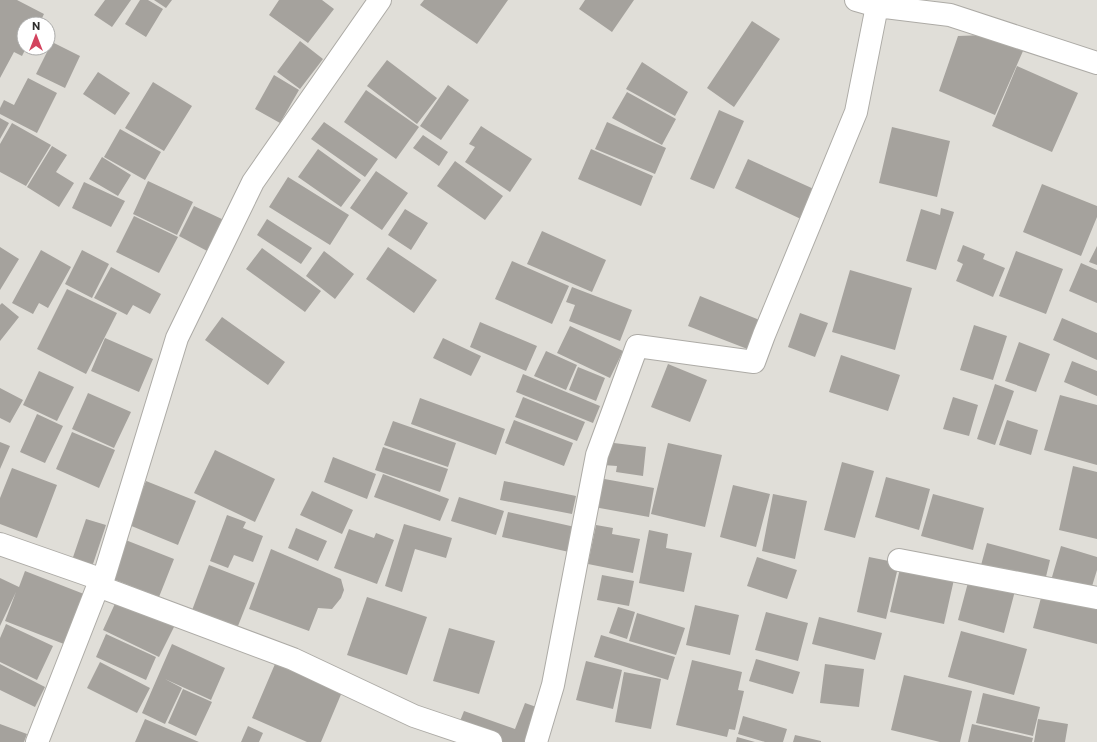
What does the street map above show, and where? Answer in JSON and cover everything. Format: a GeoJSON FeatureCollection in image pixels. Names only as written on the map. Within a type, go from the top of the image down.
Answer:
{"type":"FeatureCollection","features":[{"type":"Feature","properties":{"kind":"street"},"geometry":{"type":"LineString","coordinates":[[37,742],[100,583],[177,338],[253,182],[380,0]]}},
{"type":"Feature","properties":{"kind":"street"},"geometry":{"type":"LineString","coordinates":[[856,0],[877,6],[950,15],[1097,63]]}},
{"type":"Feature","properties":{"kind":"street"},"geometry":{"type":"LineString","coordinates":[[536,742],[553,685],[597,456],[637,346],[754,362],[856,112],[877,6]]}},
{"type":"Feature","properties":{"kind":"street"},"geometry":{"type":"LineString","coordinates":[[0,544],[293,659],[414,716],[491,742]]}},
{"type":"Feature","properties":{"kind":"street"},"geometry":{"type":"LineString","coordinates":[[899,560],[1097,598]]}},
{"type":"Feature","properties":{"kind":"building"},"geometry":{"type":"Polygon","coordinates":[[[0,0],[17,0],[44,14],[43,16],[16,16],[16,53],[14,52],[0,78],[0,0]]]}},
{"type":"Feature","properties":{"kind":"building"},"geometry":{"type":"Polygon","coordinates":[[[105,0],[131,0],[112,27],[94,15],[105,0]]]}},
{"type":"Feature","properties":{"kind":"building"},"geometry":{"type":"Polygon","coordinates":[[[140,0],[148,0],[163,9],[146,37],[125,24],[140,0]]]}},
{"type":"Feature","properties":{"kind":"building"},"geometry":{"type":"Polygon","coordinates":[[[154,0],[172,0],[166,8],[154,0]]]}},
{"type":"Feature","properties":{"kind":"building"},"geometry":{"type":"Polygon","coordinates":[[[279,0],[322,0],[334,9],[308,43],[269,15],[279,0]]]}},
{"type":"Feature","properties":{"kind":"building"},"geometry":{"type":"Polygon","coordinates":[[[424,0],[508,0],[477,44],[420,5],[424,0]]]}},
{"type":"Feature","properties":{"kind":"building"},"geometry":{"type":"Polygon","coordinates":[[[585,0],[634,0],[612,32],[579,9],[585,0]]]}},
{"type":"Feature","properties":{"kind":"building"},"geometry":{"type":"Polygon","coordinates":[[[752,21],[780,39],[734,107],[707,88],[752,21]]]}},
{"type":"Feature","properties":{"kind":"building"},"geometry":{"type":"Polygon","coordinates":[[[984,35],[1023,51],[995,115],[939,91],[958,36],[984,35]]]}},
{"type":"Feature","properties":{"kind":"building"},"geometry":{"type":"Polygon","coordinates":[[[300,41],[323,59],[300,89],[277,72],[300,41]]]}},
{"type":"Feature","properties":{"kind":"building"},"geometry":{"type":"Polygon","coordinates":[[[56,44],[80,56],[65,88],[36,74],[45,56],[56,56],[56,44]]]}},
{"type":"Feature","properties":{"kind":"building"},"geometry":{"type":"Polygon","coordinates":[[[387,60],[437,98],[417,124],[367,86],[387,60]]]}},
{"type":"Feature","properties":{"kind":"building"},"geometry":{"type":"Polygon","coordinates":[[[642,62],[688,92],[675,116],[626,89],[642,62]]]}},
{"type":"Feature","properties":{"kind":"building"},"geometry":{"type":"Polygon","coordinates":[[[1017,66],[1078,93],[1052,152],[992,126],[1017,66]]]}},
{"type":"Feature","properties":{"kind":"building"},"geometry":{"type":"Polygon","coordinates":[[[98,72],[130,93],[115,115],[83,94],[98,72]]]}},
{"type":"Feature","properties":{"kind":"building"},"geometry":{"type":"Polygon","coordinates":[[[274,75],[299,90],[280,123],[255,109],[274,75]]]}},
{"type":"Feature","properties":{"kind":"building"},"geometry":{"type":"Polygon","coordinates":[[[28,78],[57,93],[37,133],[0,114],[0,108],[4,100],[14,105],[28,78]]]}},
{"type":"Feature","properties":{"kind":"building"},"geometry":{"type":"Polygon","coordinates":[[[153,82],[192,106],[164,151],[125,128],[153,82]]]}},
{"type":"Feature","properties":{"kind":"building"},"geometry":{"type":"Polygon","coordinates":[[[448,85],[469,100],[441,140],[420,126],[448,85]]]}},
{"type":"Feature","properties":{"kind":"building"},"geometry":{"type":"Polygon","coordinates":[[[366,90],[419,127],[396,159],[344,122],[366,90]]]}},
{"type":"Feature","properties":{"kind":"building"},"geometry":{"type":"Polygon","coordinates":[[[627,92],[676,119],[662,145],[612,118],[627,92]]]}},
{"type":"Feature","properties":{"kind":"building"},"geometry":{"type":"Polygon","coordinates":[[[719,110],[744,121],[714,189],[690,179],[719,110]]]}},
{"type":"Feature","properties":{"kind":"building"},"geometry":{"type":"Polygon","coordinates":[[[0,118],[9,123],[0,139],[0,118]]]}},
{"type":"Feature","properties":{"kind":"building"},"geometry":{"type":"Polygon","coordinates":[[[324,122],[378,159],[365,177],[311,139],[324,122]]]}},
{"type":"Feature","properties":{"kind":"building"},"geometry":{"type":"Polygon","coordinates":[[[607,122],[666,148],[655,174],[595,149],[607,122]]]}},
{"type":"Feature","properties":{"kind":"building"},"geometry":{"type":"Polygon","coordinates":[[[12,123],[51,145],[26,186],[0,172],[0,144],[12,123]]]}},
{"type":"Feature","properties":{"kind":"building"},"geometry":{"type":"Polygon","coordinates":[[[481,126],[532,159],[510,192],[465,162],[475,147],[469,144],[481,126]]]}},
{"type":"Feature","properties":{"kind":"building"},"geometry":{"type":"Polygon","coordinates":[[[892,127],[950,141],[937,197],[879,183],[892,127]]]}},
{"type":"Feature","properties":{"kind":"building"},"geometry":{"type":"Polygon","coordinates":[[[120,129],[161,152],[145,180],[104,157],[120,129]]]}},
{"type":"Feature","properties":{"kind":"building"},"geometry":{"type":"Polygon","coordinates":[[[423,135],[448,152],[439,166],[413,148],[423,135]]]}},
{"type":"Feature","properties":{"kind":"building"},"geometry":{"type":"Polygon","coordinates":[[[52,146],[67,155],[56,172],[74,183],[59,207],[27,187],[52,146]]]}},
{"type":"Feature","properties":{"kind":"building"},"geometry":{"type":"Polygon","coordinates":[[[318,149],[361,180],[341,207],[298,177],[318,149]]]}},
{"type":"Feature","properties":{"kind":"building"},"geometry":{"type":"Polygon","coordinates":[[[591,149],[653,176],[641,206],[578,179],[591,149]]]}},
{"type":"Feature","properties":{"kind":"building"},"geometry":{"type":"Polygon","coordinates":[[[102,157],[131,175],[118,196],[89,179],[102,157]]]}},
{"type":"Feature","properties":{"kind":"building"},"geometry":{"type":"Polygon","coordinates":[[[748,159],[816,190],[803,220],[735,188],[748,159]]]}},
{"type":"Feature","properties":{"kind":"building"},"geometry":{"type":"Polygon","coordinates":[[[455,161],[503,196],[485,220],[437,186],[455,161]]]}},
{"type":"Feature","properties":{"kind":"building"},"geometry":{"type":"Polygon","coordinates":[[[376,171],[408,193],[382,230],[350,208],[376,171]]]}},
{"type":"Feature","properties":{"kind":"building"},"geometry":{"type":"Polygon","coordinates":[[[288,177],[349,215],[330,245],[269,207],[288,177]]]}},
{"type":"Feature","properties":{"kind":"building"},"geometry":{"type":"Polygon","coordinates":[[[148,181],[193,202],[177,235],[133,214],[148,181]]]}},
{"type":"Feature","properties":{"kind":"building"},"geometry":{"type":"Polygon","coordinates":[[[84,182],[125,201],[111,227],[72,208],[84,182]]]}},
{"type":"Feature","properties":{"kind":"building"},"geometry":{"type":"Polygon","coordinates":[[[1042,184],[1097,206],[1097,217],[1081,256],[1023,232],[1042,184]]]}},
{"type":"Feature","properties":{"kind":"building"},"geometry":{"type":"Polygon","coordinates":[[[194,206],[224,220],[209,252],[179,236],[194,206]]]}},
{"type":"Feature","properties":{"kind":"building"},"geometry":{"type":"Polygon","coordinates":[[[941,208],[954,212],[936,270],[906,261],[921,209],[940,215],[941,208]]]}},
{"type":"Feature","properties":{"kind":"building"},"geometry":{"type":"Polygon","coordinates":[[[405,209],[428,223],[411,250],[388,235],[405,209]]]}},
{"type":"Feature","properties":{"kind":"building"},"geometry":{"type":"Polygon","coordinates":[[[134,216],[178,237],[159,273],[116,252],[134,216]]]}},
{"type":"Feature","properties":{"kind":"building"},"geometry":{"type":"Polygon","coordinates":[[[267,219],[312,248],[301,264],[257,235],[267,219]]]}},
{"type":"Feature","properties":{"kind":"building"},"geometry":{"type":"Polygon","coordinates":[[[542,231],[606,260],[592,292],[527,264],[542,231]]]}},
{"type":"Feature","properties":{"kind":"building"},"geometry":{"type":"Polygon","coordinates":[[[963,245],[985,254],[983,259],[1005,268],[993,297],[956,281],[963,264],[957,261],[963,245]]]}},
{"type":"Feature","properties":{"kind":"building"},"geometry":{"type":"Polygon","coordinates":[[[1097,246],[1097,265],[1089,262],[1097,246]]]}},
{"type":"Feature","properties":{"kind":"building"},"geometry":{"type":"Polygon","coordinates":[[[0,247],[19,259],[0,290],[0,247]]]}},
{"type":"Feature","properties":{"kind":"building"},"geometry":{"type":"Polygon","coordinates":[[[388,247],[437,280],[414,313],[366,279],[388,247]]]}},
{"type":"Feature","properties":{"kind":"building"},"geometry":{"type":"Polygon","coordinates":[[[262,248],[321,291],[305,312],[246,269],[262,248]]]}},
{"type":"Feature","properties":{"kind":"building"},"geometry":{"type":"Polygon","coordinates":[[[41,250],[71,267],[48,308],[39,303],[33,314],[12,303],[41,250]]]}},
{"type":"Feature","properties":{"kind":"building"},"geometry":{"type":"Polygon","coordinates":[[[82,250],[109,264],[92,298],[65,284],[82,250]]]}},
{"type":"Feature","properties":{"kind":"building"},"geometry":{"type":"Polygon","coordinates":[[[324,251],[354,274],[335,299],[306,276],[324,251]]]}},
{"type":"Feature","properties":{"kind":"building"},"geometry":{"type":"Polygon","coordinates":[[[1016,251],[1063,269],[1046,314],[999,296],[1016,251]]]}},
{"type":"Feature","properties":{"kind":"building"},"geometry":{"type":"Polygon","coordinates":[[[512,261],[569,286],[552,324],[495,299],[512,261]]]}},
{"type":"Feature","properties":{"kind":"building"},"geometry":{"type":"Polygon","coordinates":[[[1081,263],[1097,270],[1097,303],[1069,291],[1081,263]]]}},
{"type":"Feature","properties":{"kind":"building"},"geometry":{"type":"Polygon","coordinates":[[[111,267],[161,294],[150,314],[133,305],[127,315],[94,298],[111,267]]]}},
{"type":"Feature","properties":{"kind":"building"},"geometry":{"type":"Polygon","coordinates":[[[850,270],[912,288],[895,350],[832,332],[850,270]]]}},
{"type":"Feature","properties":{"kind":"building"},"geometry":{"type":"Polygon","coordinates":[[[572,287],[632,310],[620,341],[569,321],[575,305],[566,302],[572,287]]]}},
{"type":"Feature","properties":{"kind":"building"},"geometry":{"type":"Polygon","coordinates":[[[67,289],[117,313],[86,374],[37,349],[67,289]]]}},
{"type":"Feature","properties":{"kind":"building"},"geometry":{"type":"Polygon","coordinates":[[[700,296],[762,321],[750,350],[688,326],[700,296]]]}},
{"type":"Feature","properties":{"kind":"building"},"geometry":{"type":"Polygon","coordinates":[[[2,303],[19,317],[0,341],[0,305],[2,303]]]}},
{"type":"Feature","properties":{"kind":"building"},"geometry":{"type":"Polygon","coordinates":[[[800,313],[828,323],[815,357],[788,347],[800,313]]]}},
{"type":"Feature","properties":{"kind":"building"},"geometry":{"type":"Polygon","coordinates":[[[222,317],[285,362],[268,385],[205,340],[222,317]]]}},
{"type":"Feature","properties":{"kind":"building"},"geometry":{"type":"Polygon","coordinates":[[[1062,318],[1097,333],[1097,360],[1053,340],[1062,318]]]}},
{"type":"Feature","properties":{"kind":"building"},"geometry":{"type":"Polygon","coordinates":[[[480,322],[537,346],[526,371],[470,347],[480,322]]]}},
{"type":"Feature","properties":{"kind":"building"},"geometry":{"type":"Polygon","coordinates":[[[974,325],[1007,336],[993,380],[960,370],[974,325]]]}},
{"type":"Feature","properties":{"kind":"building"},"geometry":{"type":"Polygon","coordinates":[[[570,326],[623,351],[610,378],[557,353],[570,326]]]}},
{"type":"Feature","properties":{"kind":"building"},"geometry":{"type":"Polygon","coordinates":[[[105,338],[153,359],[139,392],[91,371],[105,338]]]}},
{"type":"Feature","properties":{"kind":"building"},"geometry":{"type":"Polygon","coordinates":[[[443,338],[481,356],[471,376],[433,358],[443,338]]]}},
{"type":"Feature","properties":{"kind":"building"},"geometry":{"type":"Polygon","coordinates":[[[1019,342],[1050,354],[1036,392],[1005,381],[1019,342]]]}},
{"type":"Feature","properties":{"kind":"building"},"geometry":{"type":"Polygon","coordinates":[[[546,351],[577,365],[566,390],[534,376],[546,351]]]}},
{"type":"Feature","properties":{"kind":"building"},"geometry":{"type":"Polygon","coordinates":[[[841,355],[900,375],[888,411],[829,392],[841,355]]]}},
{"type":"Feature","properties":{"kind":"building"},"geometry":{"type":"Polygon","coordinates":[[[1072,361],[1097,371],[1097,396],[1064,382],[1072,361]]]}},
{"type":"Feature","properties":{"kind":"building"},"geometry":{"type":"Polygon","coordinates":[[[668,364],[707,380],[690,422],[651,407],[668,364]]]}},
{"type":"Feature","properties":{"kind":"building"},"geometry":{"type":"Polygon","coordinates":[[[578,367],[605,378],[596,401],[569,390],[578,367]]]}},
{"type":"Feature","properties":{"kind":"building"},"geometry":{"type":"Polygon","coordinates":[[[39,371],[74,387],[57,421],[23,405],[39,371]]]}},
{"type":"Feature","properties":{"kind":"building"},"geometry":{"type":"Polygon","coordinates":[[[523,374],[600,406],[593,423],[516,392],[523,374]]]}},
{"type":"Feature","properties":{"kind":"building"},"geometry":{"type":"Polygon","coordinates":[[[995,384],[1014,391],[995,445],[977,439],[995,384]]]}},
{"type":"Feature","properties":{"kind":"building"},"geometry":{"type":"Polygon","coordinates":[[[0,388],[23,400],[10,423],[0,418],[0,388]]]}},
{"type":"Feature","properties":{"kind":"building"},"geometry":{"type":"Polygon","coordinates":[[[88,393],[131,412],[114,448],[72,429],[88,393]]]}},
{"type":"Feature","properties":{"kind":"building"},"geometry":{"type":"Polygon","coordinates":[[[1060,395],[1097,405],[1097,465],[1044,450],[1060,395]]]}},
{"type":"Feature","properties":{"kind":"building"},"geometry":{"type":"Polygon","coordinates":[[[523,397],[585,422],[577,441],[515,417],[523,397]]]}},
{"type":"Feature","properties":{"kind":"building"},"geometry":{"type":"Polygon","coordinates":[[[953,397],[978,405],[969,436],[943,429],[953,397]]]}},
{"type":"Feature","properties":{"kind":"building"},"geometry":{"type":"Polygon","coordinates":[[[420,398],[505,429],[496,455],[411,424],[420,398]]]}},
{"type":"Feature","properties":{"kind":"building"},"geometry":{"type":"Polygon","coordinates":[[[37,414],[63,426],[45,463],[20,452],[37,414]]]}},
{"type":"Feature","properties":{"kind":"building"},"geometry":{"type":"Polygon","coordinates":[[[514,420],[573,443],[564,466],[505,443],[514,420]]]}},
{"type":"Feature","properties":{"kind":"building"},"geometry":{"type":"Polygon","coordinates":[[[1007,420],[1038,430],[1031,455],[999,445],[1007,420]]]}},
{"type":"Feature","properties":{"kind":"building"},"geometry":{"type":"Polygon","coordinates":[[[393,421],[456,443],[448,467],[384,445],[393,421]]]}},
{"type":"Feature","properties":{"kind":"building"},"geometry":{"type":"Polygon","coordinates":[[[72,432],[115,450],[99,488],[56,469],[72,432]]]}},
{"type":"Feature","properties":{"kind":"building"},"geometry":{"type":"Polygon","coordinates":[[[0,442],[10,446],[0,469],[0,442]]]}},
{"type":"Feature","properties":{"kind":"building"},"geometry":{"type":"Polygon","coordinates":[[[606,442],[646,447],[643,476],[616,472],[617,466],[603,465],[606,442]]]}},
{"type":"Feature","properties":{"kind":"building"},"geometry":{"type":"Polygon","coordinates":[[[668,443],[722,455],[705,527],[651,514],[668,443]]]}},
{"type":"Feature","properties":{"kind":"building"},"geometry":{"type":"Polygon","coordinates":[[[383,447],[448,469],[440,492],[375,470],[383,447]]]}},
{"type":"Feature","properties":{"kind":"building"},"geometry":{"type":"Polygon","coordinates":[[[215,450],[275,479],[255,522],[194,493],[215,450]]]}},
{"type":"Feature","properties":{"kind":"building"},"geometry":{"type":"Polygon","coordinates":[[[333,457],[376,474],[367,499],[324,482],[333,457]]]}},
{"type":"Feature","properties":{"kind":"building"},"geometry":{"type":"Polygon","coordinates":[[[842,462],[874,471],[855,538],[824,530],[842,462]]]}},
{"type":"Feature","properties":{"kind":"building"},"geometry":{"type":"Polygon","coordinates":[[[1073,466],[1097,472],[1097,539],[1059,530],[1073,466]]]}},
{"type":"Feature","properties":{"kind":"building"},"geometry":{"type":"Polygon","coordinates":[[[12,468],[57,485],[37,538],[0,524],[0,498],[12,468]]]}},
{"type":"Feature","properties":{"kind":"building"},"geometry":{"type":"Polygon","coordinates":[[[383,474],[449,499],[440,521],[374,497],[383,474]]]}},
{"type":"Feature","properties":{"kind":"building"},"geometry":{"type":"Polygon","coordinates":[[[886,477],[930,489],[919,530],[875,517],[886,477]]]}},
{"type":"Feature","properties":{"kind":"building"},"geometry":{"type":"Polygon","coordinates":[[[599,478],[654,488],[649,517],[594,507],[599,478]]]}},
{"type":"Feature","properties":{"kind":"building"},"geometry":{"type":"Polygon","coordinates":[[[146,481],[196,501],[178,545],[129,525],[146,481]]]}},
{"type":"Feature","properties":{"kind":"building"},"geometry":{"type":"Polygon","coordinates":[[[504,481],[576,496],[572,514],[500,500],[504,481]]]}},
{"type":"Feature","properties":{"kind":"building"},"geometry":{"type":"Polygon","coordinates":[[[733,485],[770,494],[756,547],[720,537],[733,485]]]}},
{"type":"Feature","properties":{"kind":"building"},"geometry":{"type":"Polygon","coordinates":[[[312,491],[353,510],[342,534],[300,515],[312,491]]]}},
{"type":"Feature","properties":{"kind":"building"},"geometry":{"type":"Polygon","coordinates":[[[773,494],[807,501],[795,559],[762,551],[773,494]]]}},
{"type":"Feature","properties":{"kind":"building"},"geometry":{"type":"Polygon","coordinates":[[[933,494],[984,508],[973,550],[921,536],[933,494]]]}},
{"type":"Feature","properties":{"kind":"building"},"geometry":{"type":"Polygon","coordinates":[[[459,497],[504,511],[496,535],[451,521],[459,497]]]}},
{"type":"Feature","properties":{"kind":"building"},"geometry":{"type":"Polygon","coordinates":[[[508,512],[575,527],[569,552],[502,537],[508,512]]]}},
{"type":"Feature","properties":{"kind":"building"},"geometry":{"type":"Polygon","coordinates":[[[227,515],[246,522],[243,528],[263,536],[253,562],[234,555],[228,568],[210,561],[227,515]]]}},
{"type":"Feature","properties":{"kind":"building"},"geometry":{"type":"Polygon","coordinates":[[[86,519],[106,525],[90,573],[70,566],[86,519]]]}},
{"type":"Feature","properties":{"kind":"building"},"geometry":{"type":"Polygon","coordinates":[[[404,524],[452,538],[446,558],[415,549],[402,592],[385,586],[404,524]]]}},
{"type":"Feature","properties":{"kind":"building"},"geometry":{"type":"Polygon","coordinates":[[[596,525],[613,528],[612,534],[640,539],[633,573],[588,564],[596,525]]]}},
{"type":"Feature","properties":{"kind":"building"},"geometry":{"type":"Polygon","coordinates":[[[296,528],[327,541],[318,561],[288,548],[296,528]]]}},
{"type":"Feature","properties":{"kind":"building"},"geometry":{"type":"Polygon","coordinates":[[[349,529],[374,538],[376,533],[394,540],[377,584],[334,568],[349,529]]]}},
{"type":"Feature","properties":{"kind":"building"},"geometry":{"type":"Polygon","coordinates":[[[649,530],[668,534],[666,548],[692,553],[684,592],[639,583],[649,530]]]}},
{"type":"Feature","properties":{"kind":"building"},"geometry":{"type":"Polygon","coordinates":[[[123,539],[174,559],[159,597],[108,577],[123,539]]]}},
{"type":"Feature","properties":{"kind":"building"},"geometry":{"type":"Polygon","coordinates":[[[987,543],[1050,560],[1044,585],[980,569],[987,543]]]}},
{"type":"Feature","properties":{"kind":"building"},"geometry":{"type":"Polygon","coordinates":[[[1061,546],[1097,557],[1097,570],[1089,596],[1050,584],[1061,546]]]}},
{"type":"Feature","properties":{"kind":"building"},"geometry":{"type":"Polygon","coordinates":[[[271,549],[341,579],[344,590],[341,598],[332,609],[318,608],[309,631],[249,609],[271,549]]]}},
{"type":"Feature","properties":{"kind":"building"},"geometry":{"type":"Polygon","coordinates":[[[757,557],[797,570],[787,599],[747,586],[757,557]]]}},
{"type":"Feature","properties":{"kind":"building"},"geometry":{"type":"Polygon","coordinates":[[[869,557],[899,563],[886,619],[857,612],[869,557]]]}},
{"type":"Feature","properties":{"kind":"building"},"geometry":{"type":"Polygon","coordinates":[[[901,564],[955,575],[944,624],[890,612],[901,564]]]}},
{"type":"Feature","properties":{"kind":"building"},"geometry":{"type":"Polygon","coordinates":[[[209,565],[255,583],[236,631],[191,613],[209,565]]]}},
{"type":"Feature","properties":{"kind":"building"},"geometry":{"type":"Polygon","coordinates":[[[25,571],[89,596],[69,646],[5,621],[16,592],[0,626],[0,578],[19,587],[25,571]]]}},
{"type":"Feature","properties":{"kind":"building"},"geometry":{"type":"Polygon","coordinates":[[[602,575],[634,581],[629,606],[597,600],[602,575]]]}},
{"type":"Feature","properties":{"kind":"building"},"geometry":{"type":"Polygon","coordinates":[[[970,575],[1016,587],[1004,633],[958,620],[970,575]]]}},
{"type":"Feature","properties":{"kind":"building"},"geometry":{"type":"Polygon","coordinates":[[[1042,594],[1097,608],[1097,644],[1033,628],[1042,594]]]}},
{"type":"Feature","properties":{"kind":"building"},"geometry":{"type":"Polygon","coordinates":[[[118,597],[175,625],[159,657],[103,630],[118,597]]]}},
{"type":"Feature","properties":{"kind":"building"},"geometry":{"type":"Polygon","coordinates":[[[367,597],[427,617],[407,675],[347,655],[367,597]]]}},
{"type":"Feature","properties":{"kind":"building"},"geometry":{"type":"Polygon","coordinates":[[[695,605],[739,615],[730,655],[686,645],[695,605]]]}},
{"type":"Feature","properties":{"kind":"building"},"geometry":{"type":"Polygon","coordinates":[[[618,607],[635,612],[627,639],[609,633],[618,607]]]}},
{"type":"Feature","properties":{"kind":"building"},"geometry":{"type":"Polygon","coordinates":[[[766,612],[808,623],[798,661],[755,650],[766,612]]]}},
{"type":"Feature","properties":{"kind":"building"},"geometry":{"type":"Polygon","coordinates":[[[637,613],[685,628],[676,655],[629,641],[637,613]]]}},
{"type":"Feature","properties":{"kind":"building"},"geometry":{"type":"Polygon","coordinates":[[[819,617],[882,633],[875,660],[812,644],[819,617]]]}},
{"type":"Feature","properties":{"kind":"building"},"geometry":{"type":"Polygon","coordinates":[[[6,624],[53,646],[37,680],[0,662],[0,638],[6,624]]]}},
{"type":"Feature","properties":{"kind":"building"},"geometry":{"type":"Polygon","coordinates":[[[449,628],[495,641],[479,694],[433,681],[449,628]]]}},
{"type":"Feature","properties":{"kind":"building"},"geometry":{"type":"Polygon","coordinates":[[[961,631],[1027,649],[1014,695],[948,677],[961,631]]]}},
{"type":"Feature","properties":{"kind":"building"},"geometry":{"type":"Polygon","coordinates":[[[106,634],[156,657],[146,680],[96,657],[106,634]]]}},
{"type":"Feature","properties":{"kind":"building"},"geometry":{"type":"Polygon","coordinates":[[[601,635],[675,657],[668,680],[594,657],[601,635]]]}},
{"type":"Feature","properties":{"kind":"building"},"geometry":{"type":"Polygon","coordinates":[[[172,644],[225,668],[211,700],[165,679],[182,688],[165,724],[142,713],[172,644]]]}},
{"type":"Feature","properties":{"kind":"building"},"geometry":{"type":"Polygon","coordinates":[[[756,659],[800,672],[793,694],[749,681],[756,659]]]}},
{"type":"Feature","properties":{"kind":"building"},"geometry":{"type":"Polygon","coordinates":[[[692,660],[742,672],[738,690],[744,691],[735,730],[729,729],[727,737],[676,725],[692,660]]]}},
{"type":"Feature","properties":{"kind":"building"},"geometry":{"type":"Polygon","coordinates":[[[586,661],[622,670],[613,709],[576,700],[586,661]]]}},
{"type":"Feature","properties":{"kind":"building"},"geometry":{"type":"Polygon","coordinates":[[[100,662],[150,688],[137,713],[87,688],[100,662]]]}},
{"type":"Feature","properties":{"kind":"building"},"geometry":{"type":"Polygon","coordinates":[[[0,664],[45,687],[35,707],[0,690],[0,664]]]}},
{"type":"Feature","properties":{"kind":"building"},"geometry":{"type":"Polygon","coordinates":[[[275,664],[342,692],[321,742],[307,742],[252,718],[275,664]]]}},
{"type":"Feature","properties":{"kind":"building"},"geometry":{"type":"Polygon","coordinates":[[[825,664],[864,669],[859,707],[820,703],[825,664]]]}},
{"type":"Feature","properties":{"kind":"building"},"geometry":{"type":"Polygon","coordinates":[[[624,672],[661,679],[651,729],[615,722],[624,672]]]}},
{"type":"Feature","properties":{"kind":"building"},"geometry":{"type":"Polygon","coordinates":[[[904,675],[972,691],[960,742],[940,742],[891,730],[904,675]]]}},
{"type":"Feature","properties":{"kind":"building"},"geometry":{"type":"Polygon","coordinates":[[[183,689],[212,702],[196,736],[168,723],[183,689]]]}},
{"type":"Feature","properties":{"kind":"building"},"geometry":{"type":"Polygon","coordinates":[[[983,693],[1040,707],[1033,736],[976,723],[983,693]]]}},
{"type":"Feature","properties":{"kind":"building"},"geometry":{"type":"Polygon","coordinates":[[[525,703],[542,709],[529,742],[499,742],[458,726],[464,711],[515,729],[525,703]]]}},
{"type":"Feature","properties":{"kind":"building"},"geometry":{"type":"Polygon","coordinates":[[[743,716],[787,729],[783,742],[765,742],[738,734],[743,716]]]}},
{"type":"Feature","properties":{"kind":"building"},"geometry":{"type":"Polygon","coordinates":[[[145,719],[199,742],[135,742],[145,719]]]}},
{"type":"Feature","properties":{"kind":"building"},"geometry":{"type":"Polygon","coordinates":[[[1038,719],[1068,724],[1065,742],[1034,742],[1038,719]]]}},
{"type":"Feature","properties":{"kind":"building"},"geometry":{"type":"Polygon","coordinates":[[[0,724],[27,734],[24,742],[0,742],[0,724]]]}},
{"type":"Feature","properties":{"kind":"building"},"geometry":{"type":"Polygon","coordinates":[[[972,724],[1033,738],[1032,742],[968,742],[972,724]]]}},
{"type":"Feature","properties":{"kind":"building"},"geometry":{"type":"Polygon","coordinates":[[[248,726],[263,733],[259,742],[241,742],[248,726]]]}},
{"type":"Feature","properties":{"kind":"building"},"geometry":{"type":"Polygon","coordinates":[[[795,735],[821,741],[821,742],[793,742],[795,735]]]}},
{"type":"Feature","properties":{"kind":"building"},"geometry":{"type":"Polygon","coordinates":[[[737,737],[755,742],[736,742],[737,737]]]}}]}
